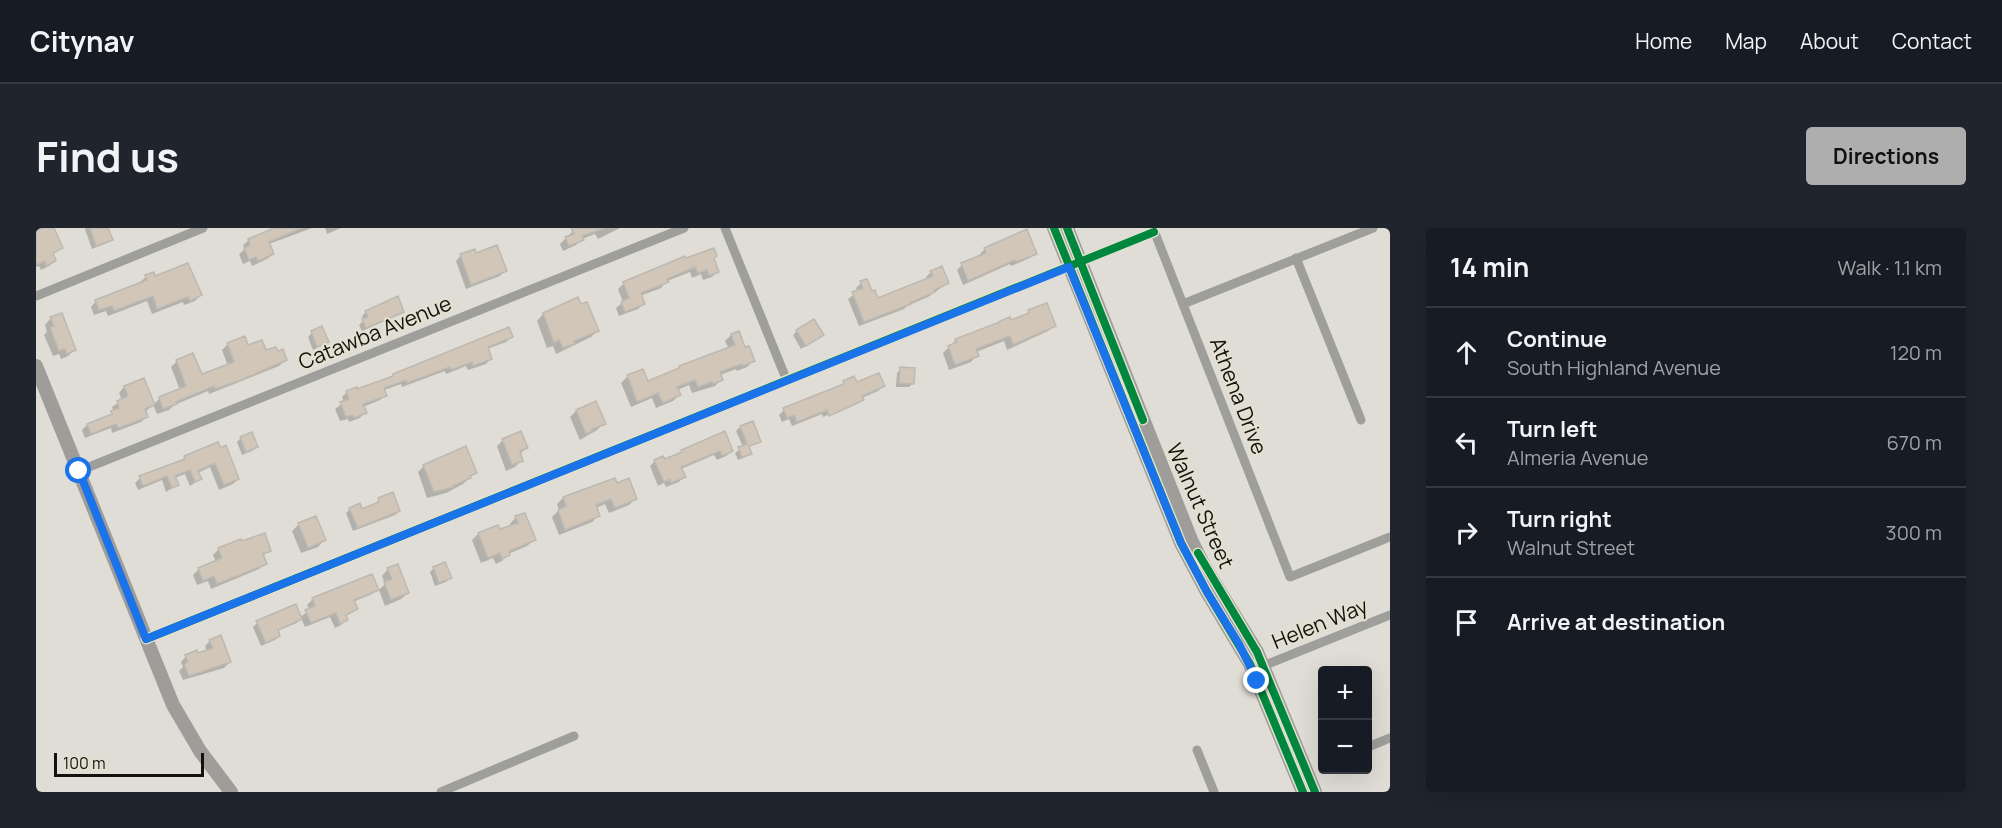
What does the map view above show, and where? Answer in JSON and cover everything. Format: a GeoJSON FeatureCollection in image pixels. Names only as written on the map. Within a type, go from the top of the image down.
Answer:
{"type":"FeatureCollection","features":[{"type":"Feature","properties":{"kind":"street"},"geometry":{"type":"LineString","coordinates":[[36,296],[203,228]]}},
{"type":"Feature","properties":{"kind":"street","name":"Catawba Avenue"},"geometry":{"type":"LineString","coordinates":[[79,471],[684,228]]}},
{"type":"Feature","properties":{"kind":"street"},"geometry":{"type":"LineString","coordinates":[[725,228],[787,381]]}},
{"type":"Feature","properties":{"kind":"street","name":"Walnut Street"},"geometry":{"type":"LineString","coordinates":[[1054,228],[1074,264],[1192,542],[1263,666],[1315,792]]}},
{"type":"Feature","properties":{"kind":"street","name":"Walnut Street"},"geometry":{"type":"LineString","coordinates":[[1067,228],[1074,264],[1181,543],[1250,664],[1303,792]]}},
{"type":"Feature","properties":{"kind":"street"},"geometry":{"type":"LineString","coordinates":[[1183,304],[1373,228]]}},
{"type":"Feature","properties":{"kind":"street"},"geometry":{"type":"LineString","coordinates":[[146,639],[787,381],[1153,230]]}},
{"type":"Feature","properties":{"kind":"street","name":"Athena Drive"},"geometry":{"type":"LineString","coordinates":[[1153,230],[1290,577],[1390,537]]}},
{"type":"Feature","properties":{"kind":"street"},"geometry":{"type":"LineString","coordinates":[[1296,258],[1361,420]]}},
{"type":"Feature","properties":{"kind":"street"},"geometry":{"type":"LineString","coordinates":[[36,369],[173,705],[200,751],[231,792]]}},
{"type":"Feature","properties":{"kind":"street","name":"Helen Way"},"geometry":{"type":"LineString","coordinates":[[1263,666],[1390,615]]}},
{"type":"Feature","properties":{"kind":"street"},"geometry":{"type":"LineString","coordinates":[[441,792],[574,736]]}},
{"type":"Feature","properties":{"kind":"street"},"geometry":{"type":"LineString","coordinates":[[1372,745],[1390,738]]}},
{"type":"Feature","properties":{"kind":"street"},"geometry":{"type":"LineString","coordinates":[[1197,750],[1214,792]]}},
{"type":"Feature","properties":{"kind":"building"},"geometry":{"type":"Polygon","coordinates":[[[43,228],[54,228],[63,248],[53,253],[56,261],[46,266],[45,261],[36,265],[36,231],[43,228]]]}},
{"type":"Feature","properties":{"kind":"building"},"geometry":{"type":"Polygon","coordinates":[[[90,228],[108,228],[113,240],[96,246],[90,228]]]}},
{"type":"Feature","properties":{"kind":"building"},"geometry":{"type":"Polygon","coordinates":[[[274,228],[302,228],[269,242],[274,254],[258,261],[256,257],[249,260],[244,248],[250,245],[248,239],[274,228]]]}},
{"type":"Feature","properties":{"kind":"building"},"geometry":{"type":"Polygon","coordinates":[[[571,228],[603,229],[582,236],[584,240],[569,246],[565,237],[574,234],[571,228]]]}},
{"type":"Feature","properties":{"kind":"building"},"geometry":{"type":"Polygon","coordinates":[[[1027,229],[1037,254],[1016,262],[1015,260],[968,281],[961,263],[986,253],[984,248],[1027,229]]]}},
{"type":"Feature","properties":{"kind":"building"},"geometry":{"type":"Polygon","coordinates":[[[497,245],[507,271],[471,285],[460,254],[475,249],[476,253],[497,245]]]}},
{"type":"Feature","properties":{"kind":"building"},"geometry":{"type":"Polygon","coordinates":[[[714,248],[717,256],[714,258],[719,272],[709,276],[707,270],[698,273],[695,267],[667,279],[669,282],[641,293],[645,304],[625,312],[621,302],[629,298],[623,282],[685,256],[686,258],[714,248]]]}},
{"type":"Feature","properties":{"kind":"building"},"geometry":{"type":"Polygon","coordinates":[[[188,263],[202,295],[190,301],[188,297],[157,309],[153,296],[114,311],[112,306],[99,310],[95,300],[147,280],[145,275],[154,272],[155,276],[188,263]]]}},
{"type":"Feature","properties":{"kind":"building"},"geometry":{"type":"Polygon","coordinates":[[[942,266],[949,283],[911,304],[864,322],[852,292],[863,288],[860,281],[867,279],[878,298],[933,276],[930,271],[942,266]]]}},
{"type":"Feature","properties":{"kind":"building"},"geometry":{"type":"Polygon","coordinates":[[[398,296],[404,312],[366,328],[362,319],[368,317],[365,311],[398,296]]]}},
{"type":"Feature","properties":{"kind":"building"},"geometry":{"type":"Polygon","coordinates":[[[578,297],[581,304],[587,302],[599,331],[563,348],[559,340],[554,343],[543,313],[578,297]]]}},
{"type":"Feature","properties":{"kind":"building"},"geometry":{"type":"Polygon","coordinates":[[[1047,303],[1056,326],[1013,345],[1010,336],[976,349],[979,356],[955,365],[948,346],[957,342],[955,339],[1010,317],[1011,320],[1029,313],[1028,310],[1047,303]]]}},
{"type":"Feature","properties":{"kind":"building"},"geometry":{"type":"Polygon","coordinates":[[[62,313],[76,350],[67,354],[65,349],[59,351],[50,327],[54,326],[50,317],[62,313]]]}},
{"type":"Feature","properties":{"kind":"building"},"geometry":{"type":"Polygon","coordinates":[[[814,319],[824,335],[806,346],[796,330],[814,319]]]}},
{"type":"Feature","properties":{"kind":"building"},"geometry":{"type":"Polygon","coordinates":[[[322,326],[329,342],[317,347],[311,331],[322,326]]]}},
{"type":"Feature","properties":{"kind":"building"},"geometry":{"type":"Polygon","coordinates":[[[509,327],[513,337],[488,347],[492,359],[473,366],[472,362],[451,370],[450,367],[407,383],[406,380],[384,388],[387,396],[363,404],[367,413],[354,418],[353,415],[346,417],[340,402],[349,399],[346,391],[393,376],[393,374],[509,327]]]}},
{"type":"Feature","properties":{"kind":"building"},"geometry":{"type":"Polygon","coordinates":[[[739,331],[745,347],[749,346],[755,361],[720,372],[723,380],[713,384],[712,382],[698,387],[695,380],[677,387],[681,395],[663,403],[658,393],[637,402],[627,375],[643,369],[648,381],[679,368],[679,366],[735,345],[731,334],[739,331]]]}},
{"type":"Feature","properties":{"kind":"building"},"geometry":{"type":"Polygon","coordinates":[[[245,336],[248,345],[262,340],[266,350],[276,347],[278,351],[283,349],[287,360],[239,381],[215,389],[214,386],[163,409],[159,397],[186,386],[176,360],[193,353],[202,374],[234,362],[227,343],[245,336]]]}},
{"type":"Feature","properties":{"kind":"building"},"geometry":{"type":"Polygon","coordinates":[[[900,367],[915,368],[914,384],[899,383],[900,367]]]}},
{"type":"Feature","properties":{"kind":"building"},"geometry":{"type":"Polygon","coordinates":[[[879,373],[885,386],[862,396],[864,400],[829,416],[827,410],[797,422],[794,415],[787,418],[783,408],[844,384],[843,381],[854,376],[857,382],[879,373]]]}},
{"type":"Feature","properties":{"kind":"building"},"geometry":{"type":"Polygon","coordinates":[[[144,378],[155,405],[145,409],[148,417],[118,428],[116,424],[91,434],[87,424],[112,414],[111,411],[119,408],[117,401],[128,396],[124,386],[144,378]]]}},
{"type":"Feature","properties":{"kind":"building"},"geometry":{"type":"Polygon","coordinates":[[[596,401],[606,424],[586,434],[576,410],[596,401]]]}},
{"type":"Feature","properties":{"kind":"building"},"geometry":{"type":"Polygon","coordinates":[[[753,421],[761,442],[749,446],[752,454],[742,457],[738,447],[747,444],[740,426],[753,421]]]}},
{"type":"Feature","properties":{"kind":"building"},"geometry":{"type":"Polygon","coordinates":[[[521,431],[528,448],[520,451],[523,461],[512,465],[502,439],[521,431]]]}},
{"type":"Feature","properties":{"kind":"building"},"geometry":{"type":"Polygon","coordinates":[[[725,431],[733,451],[722,456],[720,451],[681,467],[686,477],[671,483],[670,479],[664,482],[654,460],[663,456],[665,459],[725,431]]]}},
{"type":"Feature","properties":{"kind":"building"},"geometry":{"type":"Polygon","coordinates":[[[252,432],[258,447],[246,452],[240,437],[252,432]]]}},
{"type":"Feature","properties":{"kind":"building"},"geometry":{"type":"Polygon","coordinates":[[[218,442],[221,448],[226,445],[239,479],[224,485],[215,463],[198,471],[202,479],[195,482],[190,470],[175,476],[179,485],[172,488],[167,476],[143,486],[139,476],[185,459],[184,456],[218,442]]]}},
{"type":"Feature","properties":{"kind":"building"},"geometry":{"type":"Polygon","coordinates":[[[466,446],[477,473],[454,487],[434,492],[423,465],[466,446]]]}},
{"type":"Feature","properties":{"kind":"building"},"geometry":{"type":"Polygon","coordinates":[[[615,478],[617,483],[629,478],[637,499],[615,508],[611,499],[596,505],[600,516],[565,530],[558,510],[566,506],[563,497],[615,478]]]}},
{"type":"Feature","properties":{"kind":"building"},"geometry":{"type":"Polygon","coordinates":[[[393,492],[400,511],[358,528],[349,508],[360,503],[362,509],[379,502],[378,498],[393,492]]]}},
{"type":"Feature","properties":{"kind":"building"},"geometry":{"type":"Polygon","coordinates":[[[525,513],[536,540],[509,551],[510,555],[502,559],[500,553],[488,558],[478,533],[498,525],[500,529],[518,523],[515,516],[525,513]]]}},
{"type":"Feature","properties":{"kind":"building"},"geometry":{"type":"Polygon","coordinates":[[[316,516],[326,540],[308,548],[298,523],[316,516]]]}},
{"type":"Feature","properties":{"kind":"building"},"geometry":{"type":"Polygon","coordinates":[[[265,533],[271,551],[263,554],[267,564],[217,584],[214,576],[203,581],[198,568],[222,558],[218,548],[265,533]]]}},
{"type":"Feature","properties":{"kind":"building"},"geometry":{"type":"Polygon","coordinates":[[[445,562],[452,578],[439,583],[433,567],[445,562]]]}},
{"type":"Feature","properties":{"kind":"building"},"geometry":{"type":"Polygon","coordinates":[[[398,564],[409,593],[391,600],[384,582],[392,579],[387,568],[398,564]]]}},
{"type":"Feature","properties":{"kind":"building"},"geometry":{"type":"Polygon","coordinates":[[[372,574],[379,590],[354,600],[358,609],[346,615],[348,620],[340,624],[336,613],[311,623],[305,610],[315,606],[312,598],[372,574]]]}},
{"type":"Feature","properties":{"kind":"building"},"geometry":{"type":"Polygon","coordinates":[[[296,604],[302,619],[278,630],[280,636],[266,643],[256,621],[296,604]]]}},
{"type":"Feature","properties":{"kind":"building"},"geometry":{"type":"Polygon","coordinates":[[[221,635],[231,662],[189,676],[184,664],[188,662],[185,655],[197,650],[198,653],[213,648],[209,640],[221,635]]]}},
{"type":"Feature","properties":{"kind":"cycle path"},"geometry":{"type":"LineString","coordinates":[[1054,228],[1181,543],[1250,664],[1303,792]]}},
{"type":"Feature","properties":{"kind":"cycle path"},"geometry":{"type":"LineString","coordinates":[[1067,228],[1143,420]]}},
{"type":"Feature","properties":{"kind":"cycle path"},"geometry":{"type":"LineString","coordinates":[[146,639],[1154,232]]}},
{"type":"Feature","properties":{"kind":"cycle path"},"geometry":{"type":"LineString","coordinates":[[1198,553],[1257,652],[1315,792]]}},
{"type":"Feature","properties":{"kind":"route"},"geometry":{"type":"LineString","coordinates":[[79,471],[146,639],[1069,267],[1181,543],[1207,592],[1239,644],[1257,681]]}}]}
